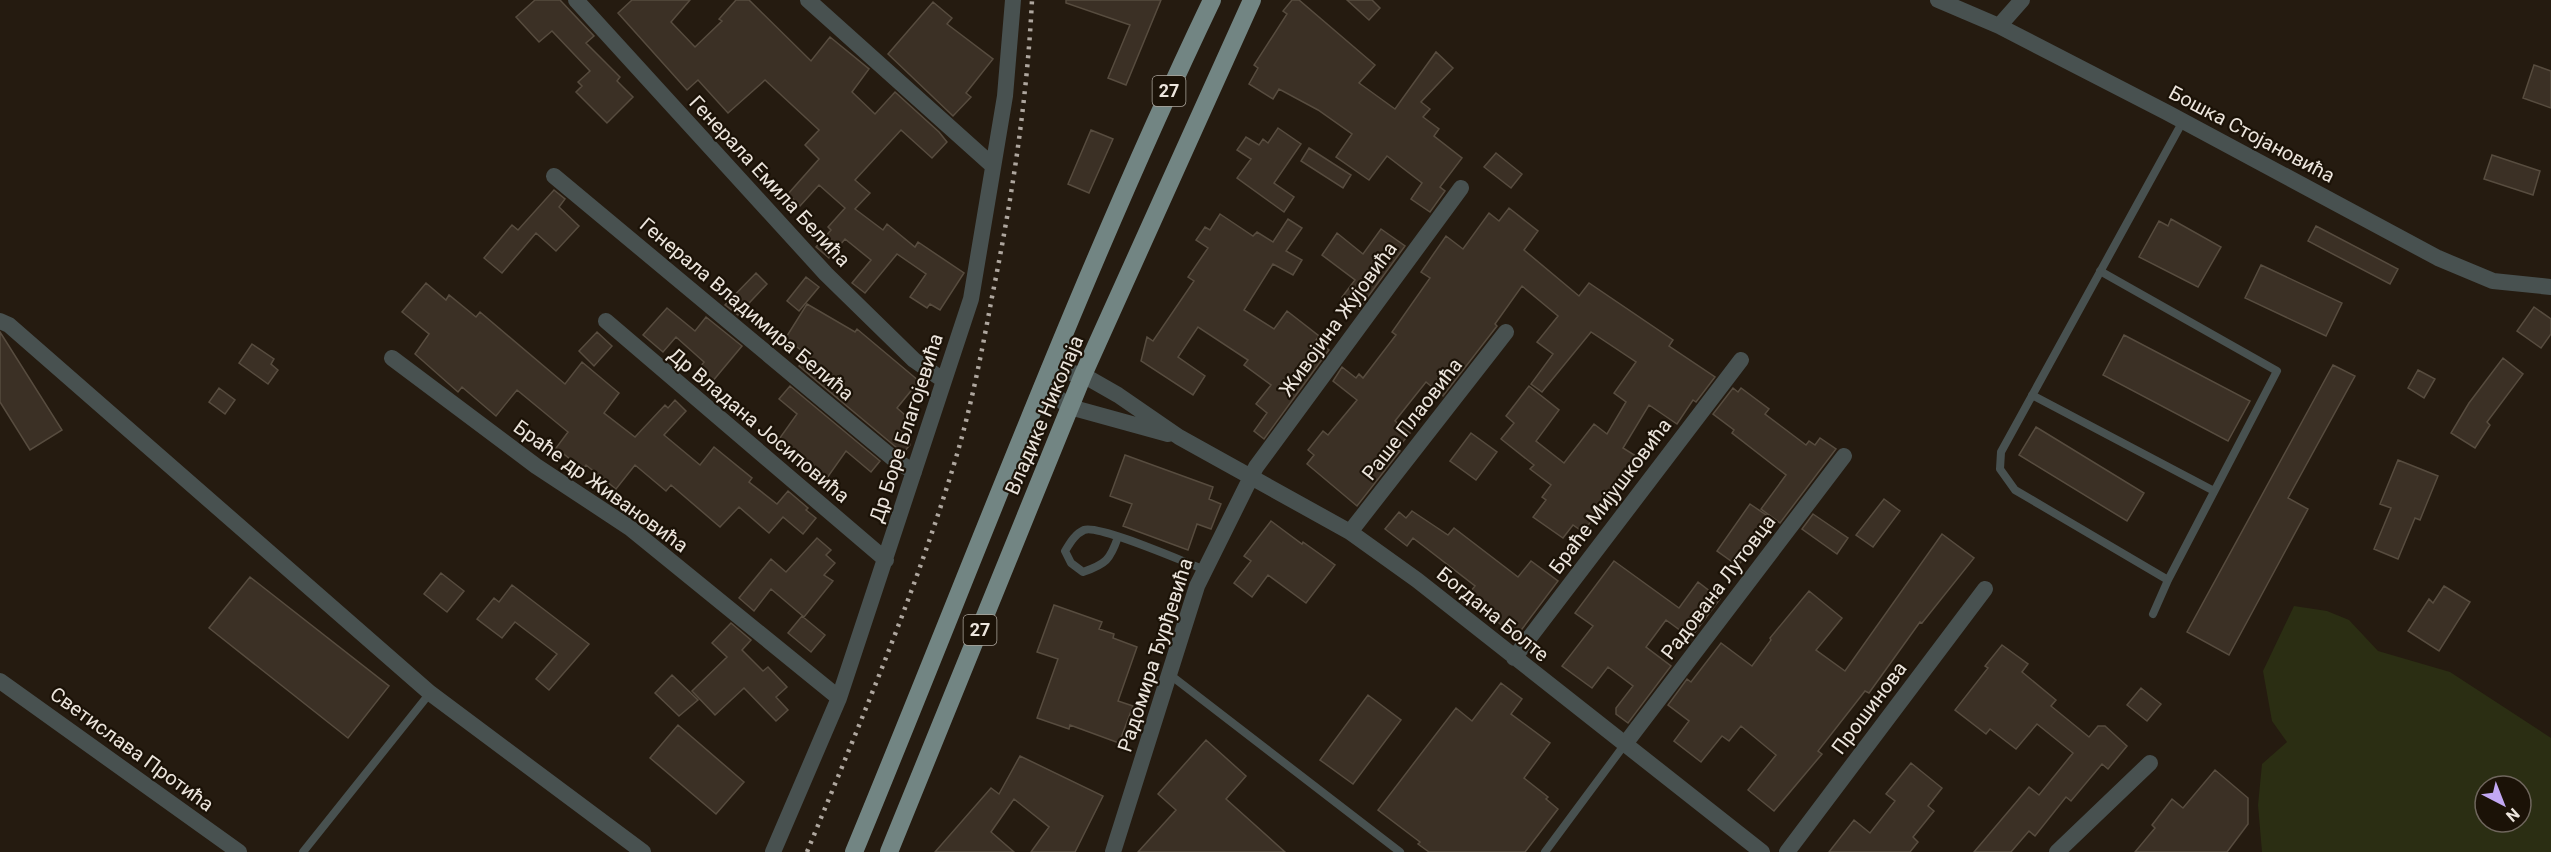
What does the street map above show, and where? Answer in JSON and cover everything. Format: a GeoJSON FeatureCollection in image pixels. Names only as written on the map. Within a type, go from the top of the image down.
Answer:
{"type":"FeatureCollection","features":[{"type":"Feature","properties":{"kind":"main road","name":"Владике Николаја"},"geometry":{"type":"LineString","coordinates":[[854,852],[1045,378],[1154,122],[1212,0]]}},
{"type":"Feature","properties":{"kind":"main road","name":"Владике Николаја"},"geometry":{"type":"LineString","coordinates":[[889,852],[1083,375],[1252,0]]}},
{"type":"Feature","properties":{"kind":"street","name":"Генерала Емила Белића"},"geometry":{"type":"LineString","coordinates":[[576,0],[826,274],[914,360],[943,380]]}},
{"type":"Feature","properties":{"kind":"street"},"geometry":{"type":"LineString","coordinates":[[808,0],[993,166]]}},
{"type":"Feature","properties":{"kind":"street","name":"Др Боре Благојевића"},"geometry":{"type":"LineString","coordinates":[[773,852],[839,698],[971,299],[1005,96],[1013,0]]}},
{"type":"Feature","properties":{"kind":"street","name":"Бошка Стојановића"},"geometry":{"type":"LineString","coordinates":[[1938,0],[1999,26],[2183,121],[2438,258],[2493,282],[2551,287]]}},
{"type":"Feature","properties":{"kind":"street"},"geometry":{"type":"LineString","coordinates":[[1999,26],[2022,0]]}},
{"type":"Feature","properties":{"kind":"street","name":"Генерала Владимира Белића"},"geometry":{"type":"LineString","coordinates":[[554,176],[886,452],[914,472]]}},
{"type":"Feature","properties":{"kind":"street","name":"Живојина Жујовића"},"geometry":{"type":"LineString","coordinates":[[1250,477],[1268,448],[1461,188]]}},
{"type":"Feature","properties":{"kind":"street"},"geometry":{"type":"LineString","coordinates":[[0,321],[9,325],[430,693],[644,852]]}},
{"type":"Feature","properties":{"kind":"street","name":"Др Владана Јосиповића"},"geometry":{"type":"LineString","coordinates":[[606,321],[886,560]]}},
{"type":"Feature","properties":{"kind":"street","name":"Раше Плаовића"},"geometry":{"type":"LineString","coordinates":[[1350,532],[1506,332]]}},
{"type":"Feature","properties":{"kind":"street","name":"Браће др Живановића"},"geometry":{"type":"LineString","coordinates":[[392,358],[536,466],[630,528],[839,698]]}},
{"type":"Feature","properties":{"kind":"street","name":"Браће Мијушковића"},"geometry":{"type":"LineString","coordinates":[[1514,658],[1741,360]]}},
{"type":"Feature","properties":{"kind":"street","name":"Богдана Болте"},"geometry":{"type":"LineString","coordinates":[[1045,378],[1083,375],[1118,395],[1179,437],[1350,532],[1417,580],[1762,852]]}},
{"type":"Feature","properties":{"kind":"street","name":"Богдана Болте"},"geometry":{"type":"LineString","coordinates":[[1045,378],[1070,407],[1179,437]]}},
{"type":"Feature","properties":{"kind":"street","name":"Радована Лутовца"},"geometry":{"type":"LineString","coordinates":[[1625,744],[1844,456]]}},
{"type":"Feature","properties":{"kind":"street","name":"Радомира Ђурђевића"},"geometry":{"type":"LineString","coordinates":[[1113,852],[1203,569],[1250,477]]}},
{"type":"Feature","properties":{"kind":"street","name":"Прошинова"},"geometry":{"type":"LineString","coordinates":[[1787,852],[1985,590]]}},
{"type":"Feature","properties":{"kind":"street","name":"Светислава Протића"},"geometry":{"type":"LineString","coordinates":[[0,681],[239,852]]}},
{"type":"Feature","properties":{"kind":"street"},"geometry":{"type":"LineString","coordinates":[[2057,852],[2150,763]]}},
{"type":"Feature","properties":{"kind":"lane"},"geometry":{"type":"LineString","coordinates":[[2168,580],[2015,490],[2000,469],[2001,452],[2183,121]]}},
{"type":"Feature","properties":{"kind":"lane"},"geometry":{"type":"LineString","coordinates":[[2100,271],[2277,371],[2168,580],[2153,614]]}},
{"type":"Feature","properties":{"kind":"lane"},"geometry":{"type":"LineString","coordinates":[[2032,395],[2214,491]]}},
{"type":"Feature","properties":{"kind":"lane"},"geometry":{"type":"LineString","coordinates":[[1118,537],[1112,555],[1102,566],[1083,572],[1071,563],[1065,551],[1074,538],[1085,530],[1100,530],[1203,569]]}},
{"type":"Feature","properties":{"kind":"lane"},"geometry":{"type":"LineString","coordinates":[[1169,674],[1400,852]]}},
{"type":"Feature","properties":{"kind":"lane"},"geometry":{"type":"LineString","coordinates":[[303,852],[430,693]]}},
{"type":"Feature","properties":{"kind":"lane"},"geometry":{"type":"LineString","coordinates":[[1545,852],[1625,744]]}},
{"type":"Feature","properties":{"kind":"green space"},"geometry":{"type":"Polygon","coordinates":[[[2294,606],[2327,611],[2349,620],[2378,651],[2450,672],[2551,738],[2551,852],[2262,852],[2258,805],[2262,764],[2287,742],[2272,721],[2263,671],[2294,606]]]}},
{"type":"Feature","properties":{"kind":"building"},"geometry":{"type":"Polygon","coordinates":[[[535,0],[560,0],[594,36],[586,43],[620,77],[617,81],[633,97],[607,123],[576,92],[582,86],[578,82],[590,71],[552,31],[539,42],[516,17],[535,0]]]}},
{"type":"Feature","properties":{"kind":"building"},"geometry":{"type":"Polygon","coordinates":[[[632,0],[690,0],[671,22],[695,47],[722,21],[719,19],[736,0],[749,0],[811,61],[830,37],[869,69],[852,92],[875,114],[895,92],[939,132],[947,142],[932,158],[901,130],[855,180],[870,193],[855,209],[883,230],[887,224],[915,247],[918,242],[964,273],[940,310],[930,304],[927,308],[910,297],[926,274],[897,254],[865,293],[852,283],[871,260],[845,239],[829,258],[816,247],[831,230],[828,227],[845,208],[819,185],[800,206],[788,194],[819,159],[805,145],[819,130],[765,80],[728,113],[698,80],[687,90],[618,13],[632,0]]]}},
{"type":"Feature","properties":{"kind":"building"},"geometry":{"type":"Polygon","coordinates":[[[1066,0],[1161,0],[1126,85],[1108,78],[1130,25],[1066,3],[1066,0]]]}},
{"type":"Feature","properties":{"kind":"building"},"geometry":{"type":"Polygon","coordinates":[[[1292,0],[1299,0],[1375,65],[1359,83],[1395,109],[1436,52],[1453,68],[1421,102],[1430,109],[1423,117],[1439,129],[1434,136],[1462,158],[1440,187],[1445,191],[1430,212],[1411,199],[1422,183],[1387,156],[1369,180],[1336,157],[1352,134],[1318,110],[1279,89],[1273,99],[1249,84],[1258,68],[1254,65],[1287,14],[1283,11],[1292,0]]]}},
{"type":"Feature","properties":{"kind":"building"},"geometry":{"type":"Polygon","coordinates":[[[1347,0],[1372,0],[1380,8],[1369,20],[1347,0]]]}},
{"type":"Feature","properties":{"kind":"building"},"geometry":{"type":"Polygon","coordinates":[[[933,2],[952,18],[947,24],[993,59],[966,93],[971,97],[953,116],[888,54],[933,2]]]}},
{"type":"Feature","properties":{"kind":"building"},"geometry":{"type":"Polygon","coordinates":[[[2534,65],[2551,71],[2551,108],[2523,98],[2534,65]]]}},
{"type":"Feature","properties":{"kind":"building"},"geometry":{"type":"Polygon","coordinates":[[[1278,128],[1301,144],[1274,183],[1294,197],[1284,212],[1237,178],[1251,159],[1237,150],[1246,137],[1259,145],[1263,139],[1268,143],[1278,128]]]}},
{"type":"Feature","properties":{"kind":"building"},"geometry":{"type":"Polygon","coordinates":[[[1091,130],[1113,139],[1089,193],[1068,184],[1091,130]]]}},
{"type":"Feature","properties":{"kind":"building"},"geometry":{"type":"Polygon","coordinates":[[[1309,148],[1351,175],[1343,188],[1301,161],[1309,148]]]}},
{"type":"Feature","properties":{"kind":"building"},"geometry":{"type":"Polygon","coordinates":[[[1496,153],[1522,174],[1511,188],[1484,167],[1496,153]]]}},
{"type":"Feature","properties":{"kind":"building"},"geometry":{"type":"Polygon","coordinates":[[[2492,155],[2540,171],[2533,195],[2484,179],[2492,155]]]}},
{"type":"Feature","properties":{"kind":"building"},"geometry":{"type":"Polygon","coordinates":[[[554,190],[565,199],[559,207],[579,226],[556,251],[536,233],[502,273],[484,258],[512,225],[518,230],[554,190]]]}},
{"type":"Feature","properties":{"kind":"building"},"geometry":{"type":"Polygon","coordinates":[[[1509,208],[1538,231],[1524,250],[1579,296],[1589,283],[1673,340],[1669,346],[1715,377],[1696,402],[1693,400],[1677,424],[1649,405],[1623,448],[1639,458],[1583,532],[1573,525],[1563,538],[1533,517],[1546,500],[1542,497],[1551,485],[1530,469],[1534,465],[1501,439],[1514,423],[1506,416],[1529,386],[1559,410],[1536,441],[1564,463],[1594,424],[1607,434],[1626,402],[1614,393],[1636,362],[1591,332],[1542,392],[1531,384],[1553,354],[1537,342],[1558,316],[1522,286],[1495,324],[1497,326],[1443,396],[1426,382],[1395,421],[1410,433],[1397,449],[1400,451],[1357,506],[1307,464],[1314,455],[1308,450],[1323,431],[1328,435],[1357,400],[1333,381],[1342,367],[1356,378],[1359,374],[1363,378],[1396,335],[1392,332],[1430,278],[1421,272],[1446,236],[1463,249],[1489,213],[1499,221],[1509,208]]]}},
{"type":"Feature","properties":{"kind":"building"},"geometry":{"type":"Polygon","coordinates":[[[1220,214],[1253,236],[1257,232],[1273,242],[1288,219],[1302,228],[1286,251],[1302,260],[1293,275],[1273,264],[1244,310],[1274,329],[1287,311],[1319,336],[1316,340],[1329,350],[1264,439],[1254,431],[1267,413],[1256,404],[1271,385],[1244,365],[1248,360],[1198,327],[1178,357],[1205,376],[1193,395],[1141,361],[1147,337],[1153,341],[1194,281],[1188,277],[1208,248],[1196,240],[1205,227],[1210,230],[1220,214]]]}},
{"type":"Feature","properties":{"kind":"building"},"geometry":{"type":"Polygon","coordinates":[[[2171,219],[2221,247],[2198,287],[2139,257],[2159,221],[2168,226],[2171,219]]]}},
{"type":"Feature","properties":{"kind":"building"},"geometry":{"type":"Polygon","coordinates":[[[2316,226],[2398,269],[2390,284],[2308,241],[2316,226]]]}},
{"type":"Feature","properties":{"kind":"building"},"geometry":{"type":"Polygon","coordinates":[[[1381,229],[1405,246],[1359,309],[1342,297],[1355,280],[1322,255],[1337,233],[1363,254],[1381,229]]]}},
{"type":"Feature","properties":{"kind":"building"},"geometry":{"type":"Polygon","coordinates":[[[2261,265],[2342,303],[2326,336],[2245,298],[2261,265]]]}},
{"type":"Feature","properties":{"kind":"building"},"geometry":{"type":"Polygon","coordinates":[[[756,273],[767,284],[738,315],[725,305],[756,273]]]}},
{"type":"Feature","properties":{"kind":"building"},"geometry":{"type":"Polygon","coordinates":[[[806,277],[819,287],[799,311],[787,301],[806,277]]]}},
{"type":"Feature","properties":{"kind":"building"},"geometry":{"type":"Polygon","coordinates":[[[426,283],[446,300],[449,295],[476,317],[480,312],[565,384],[582,362],[619,393],[604,413],[635,437],[665,405],[668,408],[675,400],[686,411],[664,435],[700,465],[714,447],[752,478],[749,482],[777,504],[788,491],[816,518],[803,534],[783,517],[769,533],[739,507],[720,527],[671,485],[666,491],[635,465],[616,489],[586,465],[583,469],[556,448],[568,432],[517,390],[496,416],[462,387],[458,392],[415,354],[429,334],[402,312],[426,283]]]}},
{"type":"Feature","properties":{"kind":"building"},"geometry":{"type":"Polygon","coordinates":[[[807,304],[855,332],[857,329],[919,381],[897,408],[913,422],[910,445],[903,453],[799,366],[807,354],[785,339],[807,304]]]}},
{"type":"Feature","properties":{"kind":"building"},"geometry":{"type":"Polygon","coordinates":[[[2534,307],[2551,319],[2551,334],[2541,348],[2517,331],[2534,307]]]}},
{"type":"Feature","properties":{"kind":"building"},"geometry":{"type":"Polygon","coordinates":[[[667,308],[695,331],[706,317],[742,346],[707,388],[693,376],[704,362],[676,337],[663,352],[643,335],[667,308]]]}},
{"type":"Feature","properties":{"kind":"building"},"geometry":{"type":"Polygon","coordinates":[[[0,332],[62,430],[30,450],[0,402],[0,332]]]}},
{"type":"Feature","properties":{"kind":"building"},"geometry":{"type":"Polygon","coordinates":[[[597,332],[612,346],[594,366],[579,351],[597,332]]]}},
{"type":"Feature","properties":{"kind":"building"},"geometry":{"type":"Polygon","coordinates":[[[2124,335],[2250,401],[2228,441],[2103,375],[2124,335]]]}},
{"type":"Feature","properties":{"kind":"building"},"geometry":{"type":"Polygon","coordinates":[[[252,344],[274,359],[271,364],[278,370],[268,384],[239,363],[252,344]]]}},
{"type":"Feature","properties":{"kind":"building"},"geometry":{"type":"Polygon","coordinates":[[[2503,358],[2523,374],[2487,422],[2490,425],[2475,448],[2451,433],[2469,403],[2503,358]]]}},
{"type":"Feature","properties":{"kind":"building"},"geometry":{"type":"Polygon","coordinates":[[[2333,365],[2355,376],[2288,498],[2308,509],[2229,655],[2187,632],[2333,365]]]}},
{"type":"Feature","properties":{"kind":"building"},"geometry":{"type":"Polygon","coordinates":[[[2418,370],[2435,379],[2424,398],[2408,388],[2418,370]]]}},
{"type":"Feature","properties":{"kind":"building"},"geometry":{"type":"Polygon","coordinates":[[[790,386],[880,461],[871,472],[846,451],[827,478],[777,442],[797,414],[779,399],[790,386]]]}},
{"type":"Feature","properties":{"kind":"building"},"geometry":{"type":"Polygon","coordinates":[[[219,388],[235,400],[225,414],[209,402],[219,388]]]}},
{"type":"Feature","properties":{"kind":"building"},"geometry":{"type":"Polygon","coordinates":[[[1733,388],[1738,392],[1741,388],[1769,409],[1765,414],[1806,445],[1809,441],[1815,445],[1820,438],[1836,449],[1780,523],[1761,509],[1786,475],[1732,433],[1734,430],[1713,414],[1733,388]]]}},
{"type":"Feature","properties":{"kind":"building"},"geometry":{"type":"Polygon","coordinates":[[[2036,427],[2144,493],[2127,521],[2019,455],[2036,427]]]}},
{"type":"Feature","properties":{"kind":"building"},"geometry":{"type":"Polygon","coordinates":[[[1471,433],[1497,452],[1476,480],[1450,461],[1471,433]]]}},
{"type":"Feature","properties":{"kind":"building"},"geometry":{"type":"Polygon","coordinates":[[[1125,455],[1213,487],[1209,499],[1221,504],[1211,529],[1197,524],[1188,550],[1123,526],[1132,504],[1110,496],[1125,455]]]}},
{"type":"Feature","properties":{"kind":"building"},"geometry":{"type":"Polygon","coordinates":[[[2398,460],[2438,476],[2420,520],[2415,518],[2398,559],[2374,549],[2391,508],[2380,504],[2398,460]]]}},
{"type":"Feature","properties":{"kind":"building"},"geometry":{"type":"Polygon","coordinates":[[[1884,499],[1900,511],[1873,547],[1856,535],[1884,499]]]}},
{"type":"Feature","properties":{"kind":"building"},"geometry":{"type":"Polygon","coordinates":[[[1750,504],[1772,519],[1738,566],[1717,551],[1750,504]]]}},
{"type":"Feature","properties":{"kind":"building"},"geometry":{"type":"Polygon","coordinates":[[[1412,511],[1448,535],[1454,528],[1518,577],[1531,561],[1558,581],[1516,637],[1482,609],[1480,613],[1463,601],[1475,586],[1413,538],[1407,546],[1385,529],[1399,512],[1406,518],[1412,511]]]}},
{"type":"Feature","properties":{"kind":"building"},"geometry":{"type":"Polygon","coordinates":[[[1813,514],[1848,538],[1837,554],[1802,529],[1813,514]]]}},
{"type":"Feature","properties":{"kind":"building"},"geometry":{"type":"Polygon","coordinates":[[[1271,521],[1335,565],[1306,603],[1268,575],[1252,597],[1234,583],[1251,561],[1244,556],[1271,521]]]}},
{"type":"Feature","properties":{"kind":"building"},"geometry":{"type":"Polygon","coordinates":[[[1942,534],[1974,558],[1922,623],[1920,622],[1869,693],[1865,691],[1818,751],[1822,754],[1774,811],[1748,790],[1776,755],[1741,726],[1729,741],[1722,736],[1701,762],[1674,741],[1689,721],[1668,705],[1687,679],[1691,682],[1721,643],[1752,666],[1771,640],[1770,638],[1809,591],[1842,618],[1816,650],[1845,671],[1942,534]]]}},
{"type":"Feature","properties":{"kind":"building"},"geometry":{"type":"Polygon","coordinates":[[[817,538],[831,550],[826,555],[835,563],[824,575],[833,581],[804,617],[771,589],[754,611],[739,598],[771,559],[786,572],[817,538]]]}},
{"type":"Feature","properties":{"kind":"building"},"geometry":{"type":"Polygon","coordinates":[[[1614,561],[1679,608],[1698,582],[1720,599],[1693,635],[1684,627],[1681,631],[1666,620],[1646,647],[1671,666],[1628,723],[1616,714],[1616,708],[1633,686],[1608,667],[1592,688],[1562,666],[1593,626],[1575,613],[1614,561]]]}},
{"type":"Feature","properties":{"kind":"building"},"geometry":{"type":"Polygon","coordinates":[[[441,573],[464,591],[447,612],[424,594],[441,573]]]}},
{"type":"Feature","properties":{"kind":"building"},"geometry":{"type":"Polygon","coordinates":[[[250,577],[389,686],[348,738],[209,628],[250,577]]]}},
{"type":"Feature","properties":{"kind":"building"},"geometry":{"type":"Polygon","coordinates":[[[512,585],[589,644],[549,690],[536,679],[557,654],[515,622],[502,638],[477,619],[494,598],[499,602],[512,585]]]}},
{"type":"Feature","properties":{"kind":"building"},"geometry":{"type":"Polygon","coordinates":[[[2444,586],[2470,602],[2439,651],[2408,631],[2429,599],[2433,603],[2444,586]]]}},
{"type":"Feature","properties":{"kind":"building"},"geometry":{"type":"Polygon","coordinates":[[[1054,605],[1102,622],[1099,629],[1114,634],[1113,638],[1137,647],[1118,701],[1133,706],[1119,743],[1070,725],[1069,729],[1037,718],[1058,659],[1037,652],[1054,605]]]}},
{"type":"Feature","properties":{"kind":"building"},"geometry":{"type":"Polygon","coordinates":[[[802,616],[825,635],[811,652],[788,633],[802,616]]]}},
{"type":"Feature","properties":{"kind":"building"},"geometry":{"type":"Polygon","coordinates":[[[731,623],[751,640],[742,650],[763,671],[768,667],[787,687],[776,697],[788,710],[776,721],[744,688],[715,715],[692,691],[727,657],[712,643],[731,623]]]}},
{"type":"Feature","properties":{"kind":"building"},"geometry":{"type":"Polygon","coordinates":[[[2002,645],[2028,664],[2022,672],[2056,700],[2051,706],[2089,737],[2098,726],[2105,726],[2127,746],[2108,769],[2102,764],[2071,801],[2066,797],[2035,836],[2029,831],[2011,852],[1974,852],[2029,787],[2039,795],[2073,753],[2037,724],[2016,749],[1990,729],[1986,734],[1955,710],[1988,668],[1985,666],[2002,645]]]}},
{"type":"Feature","properties":{"kind":"building"},"geometry":{"type":"Polygon","coordinates":[[[672,675],[698,700],[679,716],[655,693],[672,675]]]}},
{"type":"Feature","properties":{"kind":"building"},"geometry":{"type":"Polygon","coordinates":[[[1501,683],[1522,699],[1511,714],[1550,743],[1524,778],[1548,797],[1546,799],[1558,809],[1525,852],[1429,852],[1418,844],[1420,842],[1378,810],[1456,708],[1472,721],[1501,683]]]}},
{"type":"Feature","properties":{"kind":"building"},"geometry":{"type":"Polygon","coordinates":[[[2141,688],[2161,704],[2147,721],[2127,705],[2141,688]]]}},
{"type":"Feature","properties":{"kind":"building"},"geometry":{"type":"Polygon","coordinates":[[[1368,695],[1401,720],[1353,784],[1320,760],[1368,695]]]}},
{"type":"Feature","properties":{"kind":"building"},"geometry":{"type":"Polygon","coordinates":[[[678,725],[744,782],[716,814],[650,758],[678,725]]]}},
{"type":"Feature","properties":{"kind":"building"},"geometry":{"type":"Polygon","coordinates":[[[1206,740],[1246,776],[1226,799],[1285,852],[1138,852],[1176,810],[1158,794],[1206,740]]]}},
{"type":"Feature","properties":{"kind":"building"},"geometry":{"type":"Polygon","coordinates":[[[1020,756],[1103,796],[1075,852],[1031,852],[1049,827],[1014,799],[991,832],[1014,852],[935,852],[991,788],[999,794],[1020,756]]]}},
{"type":"Feature","properties":{"kind":"building"},"geometry":{"type":"Polygon","coordinates":[[[1911,763],[1942,788],[1928,806],[1934,811],[1913,837],[1918,842],[1910,852],[1829,852],[1854,820],[1870,833],[1895,801],[1886,794],[1911,763]]]}},
{"type":"Feature","properties":{"kind":"building"},"geometry":{"type":"Polygon","coordinates":[[[2215,770],[2248,798],[2248,824],[2227,852],[2135,852],[2155,828],[2152,825],[2172,799],[2183,808],[2215,770]]]}},
{"type":"Feature","properties":{"kind":"railway"},"geometry":{"type":"LineString","coordinates":[[807,852],[905,609],[961,441],[980,359],[1012,186],[1026,75],[1032,0]]}}]}
